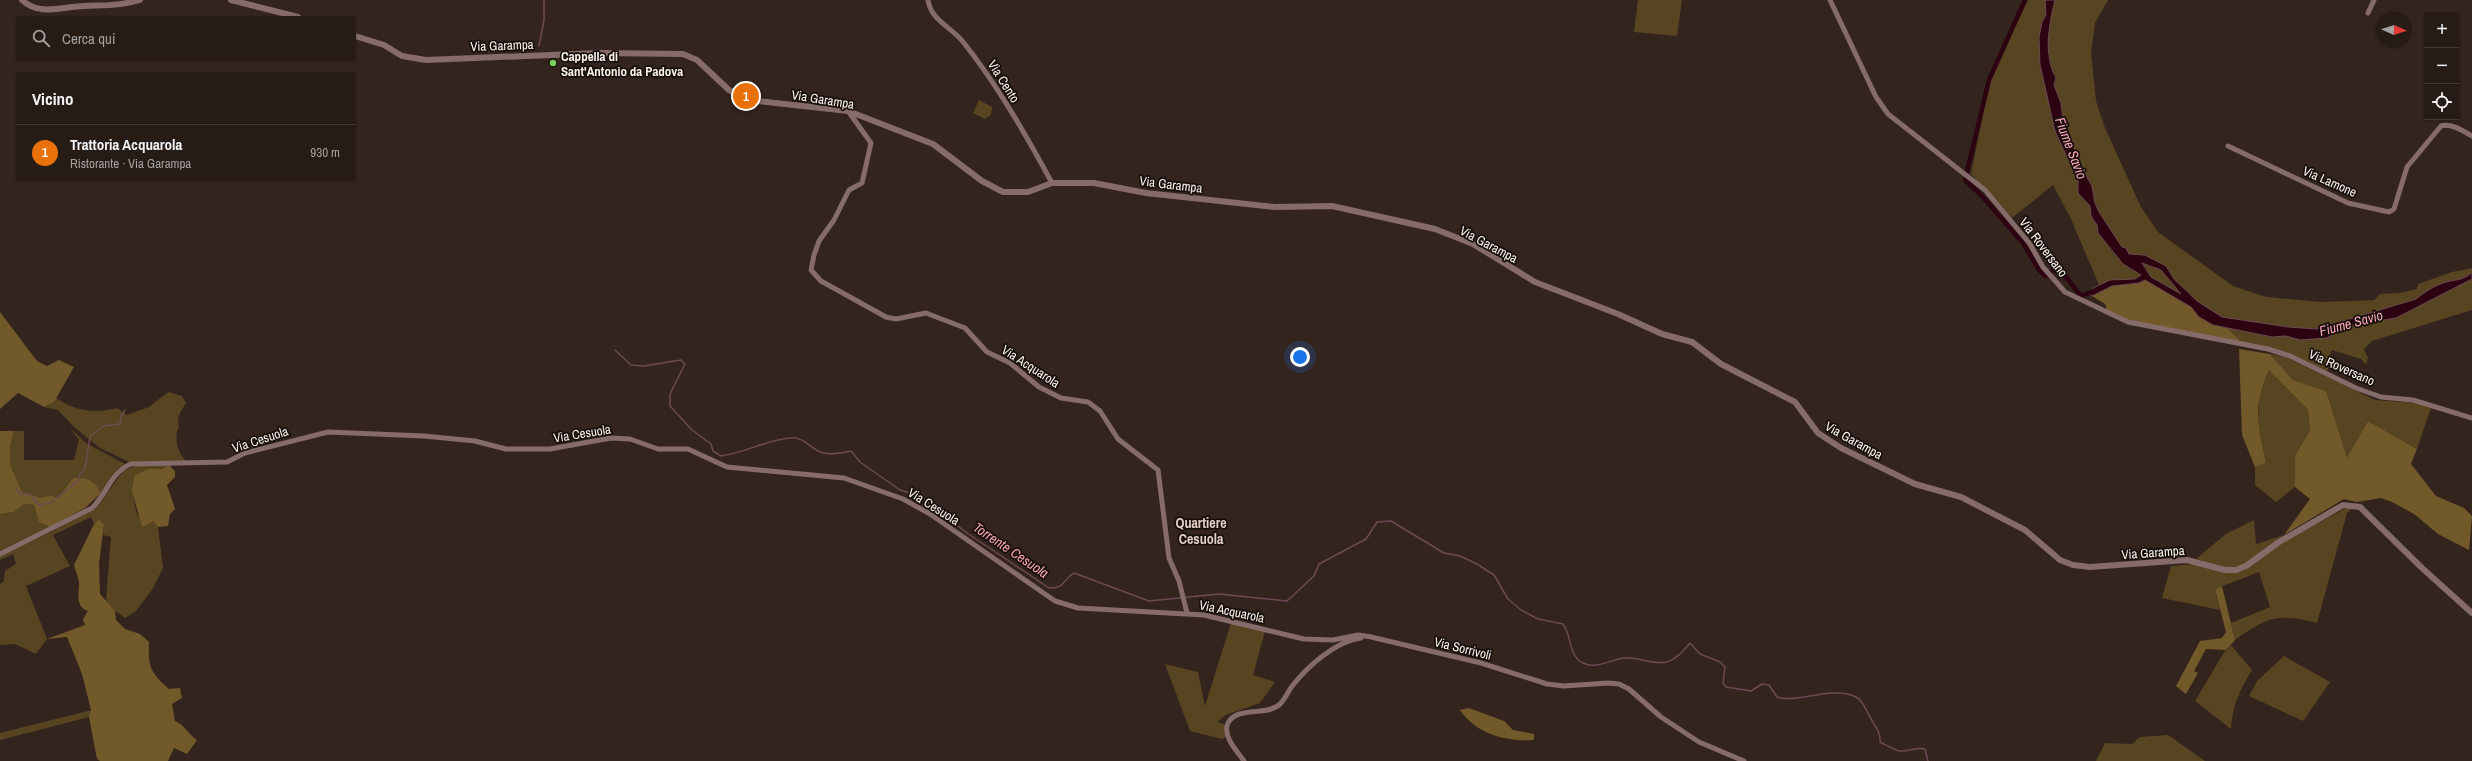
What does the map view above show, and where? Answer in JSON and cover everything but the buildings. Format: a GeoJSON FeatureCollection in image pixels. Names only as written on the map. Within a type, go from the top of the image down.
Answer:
{"type":"FeatureCollection","features":[{"type":"Feature","properties":{"kind":"street"},"geometry":{"type":"LineString","coordinates":[[22,0],[27,5],[53,11],[83,6],[120,6],[140,0]]}},
{"type":"Feature","properties":{"kind":"street"},"geometry":{"type":"LineString","coordinates":[[231,0],[294,16]]}},
{"type":"Feature","properties":{"kind":"street","name":"Via Cento"},"geometry":{"type":"LineString","coordinates":[[928,0],[929,9],[934,17],[962,39],[978,59],[1052,183]]}},
{"type":"Feature","properties":{"kind":"street","name":"Via Roversano"},"geometry":{"type":"LineString","coordinates":[[1830,0],[1876,97],[1888,114],[1985,190],[2025,238],[2043,267],[2056,282],[2075,298],[2128,322],[2268,349],[2290,356],[2356,388],[2381,397],[2412,400],[2472,418]]}},
{"type":"Feature","properties":{"kind":"street"},"geometry":{"type":"LineString","coordinates":[[2368,13],[2374,0]]}},
{"type":"Feature","properties":{"kind":"street","name":"Via Garampa"},"geometry":{"type":"LineString","coordinates":[[356,36],[384,45],[402,56],[426,60],[600,53],[683,54],[697,60],[729,90],[748,100],[848,111],[933,144],[982,181],[1003,192],[1028,192],[1052,183],[1094,183],[1146,193],[1275,207],[1332,206],[1435,229],[1473,244],[1535,282],[1618,314],[1662,334],[1692,342],[1722,364],[1795,402],[1818,433],[1841,448],[1915,484],[1961,497],[1997,515],[2025,530],[2060,560],[2074,565],[2090,567],[2187,560],[2225,570],[2236,570],[2246,566],[2279,542],[2343,505],[2360,507],[2422,568],[2472,613]]}},
{"type":"Feature","properties":{"kind":"street","name":"Via Acquarola"},"geometry":{"type":"LineString","coordinates":[[848,111],[871,143],[862,183],[849,190],[834,220],[820,241],[814,255],[812,270],[821,281],[886,317],[896,319],[926,313],[965,328],[988,352],[1010,363],[1039,387],[1061,398],[1088,402],[1100,411],[1118,439],[1158,470],[1169,558],[1178,581],[1187,613],[1304,639],[1333,640],[1358,635],[1372,637]]}},
{"type":"Feature","properties":{"kind":"street","name":"Via Lamone"},"geometry":{"type":"LineString","coordinates":[[2228,146],[2348,203],[2389,212],[2394,209],[2407,167],[2441,126],[2446,125],[2458,128],[2472,136]]}},
{"type":"Feature","properties":{"kind":"street","name":"Via Cesuola"},"geometry":{"type":"LineString","coordinates":[[0,554],[92,508],[100,500],[118,472],[131,464],[227,462],[244,453],[328,432],[424,436],[475,441],[506,449],[550,449],[620,438],[658,448],[688,449],[727,467],[844,478],[903,499],[917,507],[1055,601],[1078,608],[1187,613]]}},
{"type":"Feature","properties":{"kind":"street","name":"Via Sorrivoli"},"geometry":{"type":"LineString","coordinates":[[1244,761],[1228,738],[1229,721],[1239,714],[1269,710],[1279,705],[1293,684],[1318,661],[1344,643],[1358,638],[1372,637],[1481,663],[1547,684],[1564,686],[1608,683],[1619,684],[1629,689],[1661,716],[1699,742],[1744,761]]}},
{"type":"Feature","properties":{"kind":"shaded area"},"geometry":{"type":"Polygon","coordinates":[[[1638,0],[1682,0],[1677,36],[1634,32],[1638,0]]]}},
{"type":"Feature","properties":{"kind":"shaded area"},"geometry":{"type":"Polygon","coordinates":[[[2028,0],[2045,0],[2046,15],[2042,22],[2039,37],[2040,65],[2059,139],[2078,181],[2078,193],[2090,206],[2091,216],[2097,225],[2098,233],[2123,264],[2142,275],[2132,279],[2099,285],[2071,219],[2053,185],[2012,218],[1971,174],[1990,80],[2028,0]]]}},
{"type":"Feature","properties":{"kind":"shaded area"},"geometry":{"type":"Polygon","coordinates":[[[2055,0],[2108,0],[2095,23],[2091,53],[2096,101],[2105,128],[2141,207],[2158,232],[2233,286],[2266,297],[2321,302],[2374,300],[2380,294],[2399,293],[2417,289],[2418,284],[2452,272],[2472,268],[2472,273],[2462,279],[2438,285],[2416,299],[2317,329],[2288,327],[2222,317],[2197,301],[2174,279],[2166,266],[2145,255],[2129,254],[2122,248],[2099,212],[2095,203],[2092,186],[2080,164],[2080,160],[2064,128],[2061,103],[2054,85],[2056,78],[2052,69],[2048,49],[2048,39],[2055,0]]]}},
{"type":"Feature","properties":{"kind":"shaded area"},"geometry":{"type":"Polygon","coordinates":[[[979,100],[992,107],[991,115],[985,119],[973,113],[979,100]]]}},
{"type":"Feature","properties":{"kind":"shaded area"},"geometry":{"type":"Polygon","coordinates":[[[2142,262],[2161,270],[2182,295],[2151,277],[2142,262]]]}},
{"type":"Feature","properties":{"kind":"shaded area"},"geometry":{"type":"Polygon","coordinates":[[[2472,279],[2472,310],[2372,341],[2364,349],[2368,358],[2366,365],[2361,359],[2332,350],[2326,365],[2329,367],[2327,372],[2289,354],[2239,344],[2240,340],[2227,328],[2272,337],[2286,336],[2300,340],[2327,338],[2347,326],[2396,318],[2472,279]]]}},
{"type":"Feature","properties":{"kind":"shaded area"},"geometry":{"type":"Polygon","coordinates":[[[2145,280],[2191,307],[2199,317],[2213,325],[2227,328],[2240,340],[2239,344],[2129,321],[2107,310],[2105,304],[2092,296],[2112,286],[2139,283],[2145,280]]]}},
{"type":"Feature","properties":{"kind":"shaded area"},"geometry":{"type":"Polygon","coordinates":[[[0,312],[37,361],[47,366],[59,360],[74,367],[54,402],[44,407],[18,393],[0,409],[0,312]]]}},
{"type":"Feature","properties":{"kind":"shaded area"},"geometry":{"type":"Polygon","coordinates":[[[2239,349],[2270,354],[2293,380],[2326,391],[2347,458],[2368,421],[2417,449],[2411,464],[2436,496],[2464,508],[2472,516],[2469,550],[2438,534],[2414,514],[2381,498],[2357,502],[2344,499],[2284,535],[2310,499],[2295,487],[2295,456],[2310,430],[2308,410],[2269,370],[2258,405],[2259,427],[2266,463],[2255,467],[2242,435],[2239,349]]]}},
{"type":"Feature","properties":{"kind":"shaded area"},"geometry":{"type":"Polygon","coordinates":[[[2270,354],[2286,357],[2375,400],[2415,403],[2431,408],[2417,449],[2368,421],[2347,459],[2326,391],[2293,380],[2270,354]]]}},
{"type":"Feature","properties":{"kind":"shaded area"},"geometry":{"type":"Polygon","coordinates":[[[2269,370],[2308,410],[2310,430],[2295,456],[2295,487],[2276,502],[2255,485],[2255,467],[2266,463],[2258,428],[2259,392],[2269,370]]]}},
{"type":"Feature","properties":{"kind":"shaded area"},"geometry":{"type":"Polygon","coordinates":[[[168,392],[182,396],[186,403],[179,418],[179,427],[176,440],[181,454],[186,461],[129,462],[100,448],[75,428],[58,410],[44,407],[54,402],[56,398],[70,406],[85,410],[101,411],[117,408],[127,415],[149,407],[168,392]]]}},
{"type":"Feature","properties":{"kind":"shaded area"},"geometry":{"type":"Polygon","coordinates":[[[70,428],[86,443],[125,464],[117,470],[101,493],[93,483],[82,478],[73,478],[58,498],[50,495],[42,498],[22,492],[10,464],[10,446],[14,431],[24,431],[24,460],[74,460],[79,440],[70,428]]]}},
{"type":"Feature","properties":{"kind":"shaded area"},"geometry":{"type":"Polygon","coordinates":[[[0,431],[14,431],[10,446],[10,464],[22,492],[42,498],[50,495],[58,498],[73,478],[82,478],[93,483],[101,493],[85,508],[50,527],[39,522],[34,505],[24,504],[14,512],[0,514],[0,431]]]}},
{"type":"Feature","properties":{"kind":"shaded area"},"geometry":{"type":"Polygon","coordinates":[[[169,465],[134,477],[133,494],[136,511],[141,521],[153,521],[158,527],[163,568],[152,590],[136,611],[125,618],[109,606],[106,599],[111,537],[103,535],[104,524],[99,519],[94,524],[91,517],[53,535],[70,566],[26,586],[47,639],[36,654],[15,644],[0,645],[0,584],[4,581],[5,571],[16,564],[13,554],[0,560],[0,555],[51,532],[98,505],[124,470],[137,466],[169,465]]]}},
{"type":"Feature","properties":{"kind":"shaded area"},"geometry":{"type":"Polygon","coordinates":[[[169,465],[175,471],[175,477],[167,485],[175,509],[170,514],[168,526],[158,527],[153,521],[142,527],[132,491],[134,476],[148,469],[161,469],[169,465]]]}},
{"type":"Feature","properties":{"kind":"shaded area"},"geometry":{"type":"Polygon","coordinates":[[[24,504],[34,505],[39,522],[50,527],[0,551],[0,514],[14,512],[24,504]]]}},
{"type":"Feature","properties":{"kind":"shaded area"},"geometry":{"type":"Polygon","coordinates":[[[2346,508],[2352,508],[2347,513],[2317,623],[2292,618],[2273,619],[2256,626],[2235,640],[2231,623],[2270,607],[2259,572],[2215,589],[2220,610],[2162,598],[2171,566],[2194,564],[2207,568],[2237,572],[2279,544],[2346,508]]]}},
{"type":"Feature","properties":{"kind":"shaded area"},"geometry":{"type":"Polygon","coordinates":[[[99,519],[104,524],[99,564],[100,594],[115,611],[116,620],[125,629],[140,634],[149,642],[150,663],[158,678],[169,689],[180,688],[182,698],[172,704],[175,721],[197,740],[187,754],[174,748],[168,761],[100,761],[97,759],[89,717],[91,710],[82,674],[67,637],[47,639],[85,625],[83,619],[88,611],[79,603],[79,581],[74,565],[94,524],[99,519]]]}},
{"type":"Feature","properties":{"kind":"shaded area"},"geometry":{"type":"Polygon","coordinates":[[[2254,520],[2256,544],[2284,535],[2249,563],[2236,567],[2216,565],[2196,559],[2226,534],[2254,520]]]}},
{"type":"Feature","properties":{"kind":"shaded area"},"geometry":{"type":"Polygon","coordinates":[[[2222,586],[2235,640],[2226,650],[2206,649],[2194,671],[2198,673],[2186,694],[2176,686],[2200,641],[2222,638],[2226,632],[2215,589],[2222,586]]]}},
{"type":"Feature","properties":{"kind":"shaded area"},"geometry":{"type":"Polygon","coordinates":[[[1231,623],[1265,631],[1253,675],[1275,682],[1260,703],[1226,715],[1217,722],[1226,725],[1226,737],[1222,739],[1190,731],[1165,664],[1198,672],[1205,706],[1231,623]]]}},
{"type":"Feature","properties":{"kind":"shaded area"},"geometry":{"type":"Polygon","coordinates":[[[2231,645],[2252,670],[2237,698],[2231,729],[2195,701],[2223,654],[2231,645]]]}},
{"type":"Feature","properties":{"kind":"shaded area"},"geometry":{"type":"Polygon","coordinates":[[[2284,656],[2330,682],[2303,721],[2249,696],[2257,681],[2284,656]]]}},
{"type":"Feature","properties":{"kind":"shaded area"},"geometry":{"type":"Polygon","coordinates":[[[1469,708],[1504,721],[1513,730],[1534,734],[1534,740],[1513,740],[1492,735],[1483,731],[1474,725],[1460,710],[1469,708]]]}},
{"type":"Feature","properties":{"kind":"shaded area"},"geometry":{"type":"Polygon","coordinates":[[[92,710],[89,717],[0,740],[0,733],[92,710]]]}},
{"type":"Feature","properties":{"kind":"shaded area"},"geometry":{"type":"Polygon","coordinates":[[[2168,735],[2205,761],[2096,761],[2105,743],[2132,744],[2140,737],[2168,735]]]}},
{"type":"Feature","properties":{"kind":"water","name":"Fiume Savio"},"geometry":{"type":"Polygon","coordinates":[[[2045,0],[2055,0],[2048,39],[2048,49],[2052,69],[2056,78],[2054,85],[2061,103],[2064,128],[2080,160],[2080,164],[2092,186],[2095,203],[2099,212],[2122,247],[2126,248],[2129,254],[2145,255],[2166,266],[2174,279],[2197,301],[2222,317],[2288,327],[2317,329],[2416,299],[2438,285],[2462,279],[2472,273],[2472,279],[2396,318],[2347,326],[2327,338],[2300,340],[2286,336],[2272,337],[2213,325],[2199,317],[2191,307],[2145,280],[2139,283],[2112,286],[2092,296],[2090,292],[2094,291],[2093,288],[2110,280],[2135,279],[2141,275],[2123,264],[2098,233],[2097,225],[2091,216],[2090,206],[2078,193],[2078,181],[2055,131],[2040,65],[2039,37],[2042,22],[2046,15],[2045,0]],[[2142,263],[2151,277],[2181,294],[2161,270],[2142,263]]]}},
{"type":"Feature","properties":{"kind":"waterway"},"geometry":{"type":"LineString","coordinates":[[539,46],[544,20],[544,0]]}},
{"type":"Feature","properties":{"kind":"waterway"},"geometry":{"type":"LineString","coordinates":[[2025,0],[1989,80],[1965,180],[1981,195],[2023,243],[2039,270],[2045,276],[2053,270],[2063,273],[2081,296],[2095,291]]}},
{"type":"Feature","properties":{"kind":"waterway","name":"Torrente Cesuola"},"geometry":{"type":"LineString","coordinates":[[615,350],[631,365],[644,366],[681,360],[685,364],[670,394],[670,406],[692,430],[711,444],[713,451],[721,456],[739,452],[772,441],[794,438],[798,438],[822,453],[834,454],[851,451],[860,462],[900,490],[920,496],[967,533],[1049,588],[1058,587],[1074,573],[1149,601],[1219,594],[1287,601],[1314,576],[1319,564],[1366,539],[1377,522],[1391,521],[1444,553],[1460,556],[1477,564],[1494,575],[1508,599],[1521,610],[1538,619],[1563,624],[1575,656],[1583,663],[1588,665],[1599,665],[1625,658],[1661,663],[1667,662],[1677,657],[1690,643],[1700,654],[1720,662],[1725,667],[1723,683],[1726,687],[1751,691],[1762,684],[1769,685],[1777,697],[1785,699],[1836,693],[1856,697],[1862,703],[1877,729],[1880,742],[1899,751],[1925,749],[1928,761]]}},
{"type":"Feature","properties":{"kind":"waterway"},"geometry":{"type":"LineString","coordinates":[[16,488],[20,494],[30,494],[39,505],[50,503],[78,481],[79,475],[85,469],[90,437],[103,426],[120,424],[121,416],[125,410]]}},
{"type":"Feature","properties":{"kind":"place","name":"Cappella di Sant'Antonio da Padova"},"geometry":{"type":"Point","coordinates":[553,63]}},
{"type":"Feature","properties":{"kind":"place","name":"Trattoria Acquarola"},"geometry":{"type":"Point","coordinates":[746,96]}},
{"type":"Feature","properties":{"kind":"district","name":"Quartiere Cesuola"},"geometry":{"type":"Point","coordinates":[1201,532]}}]}
